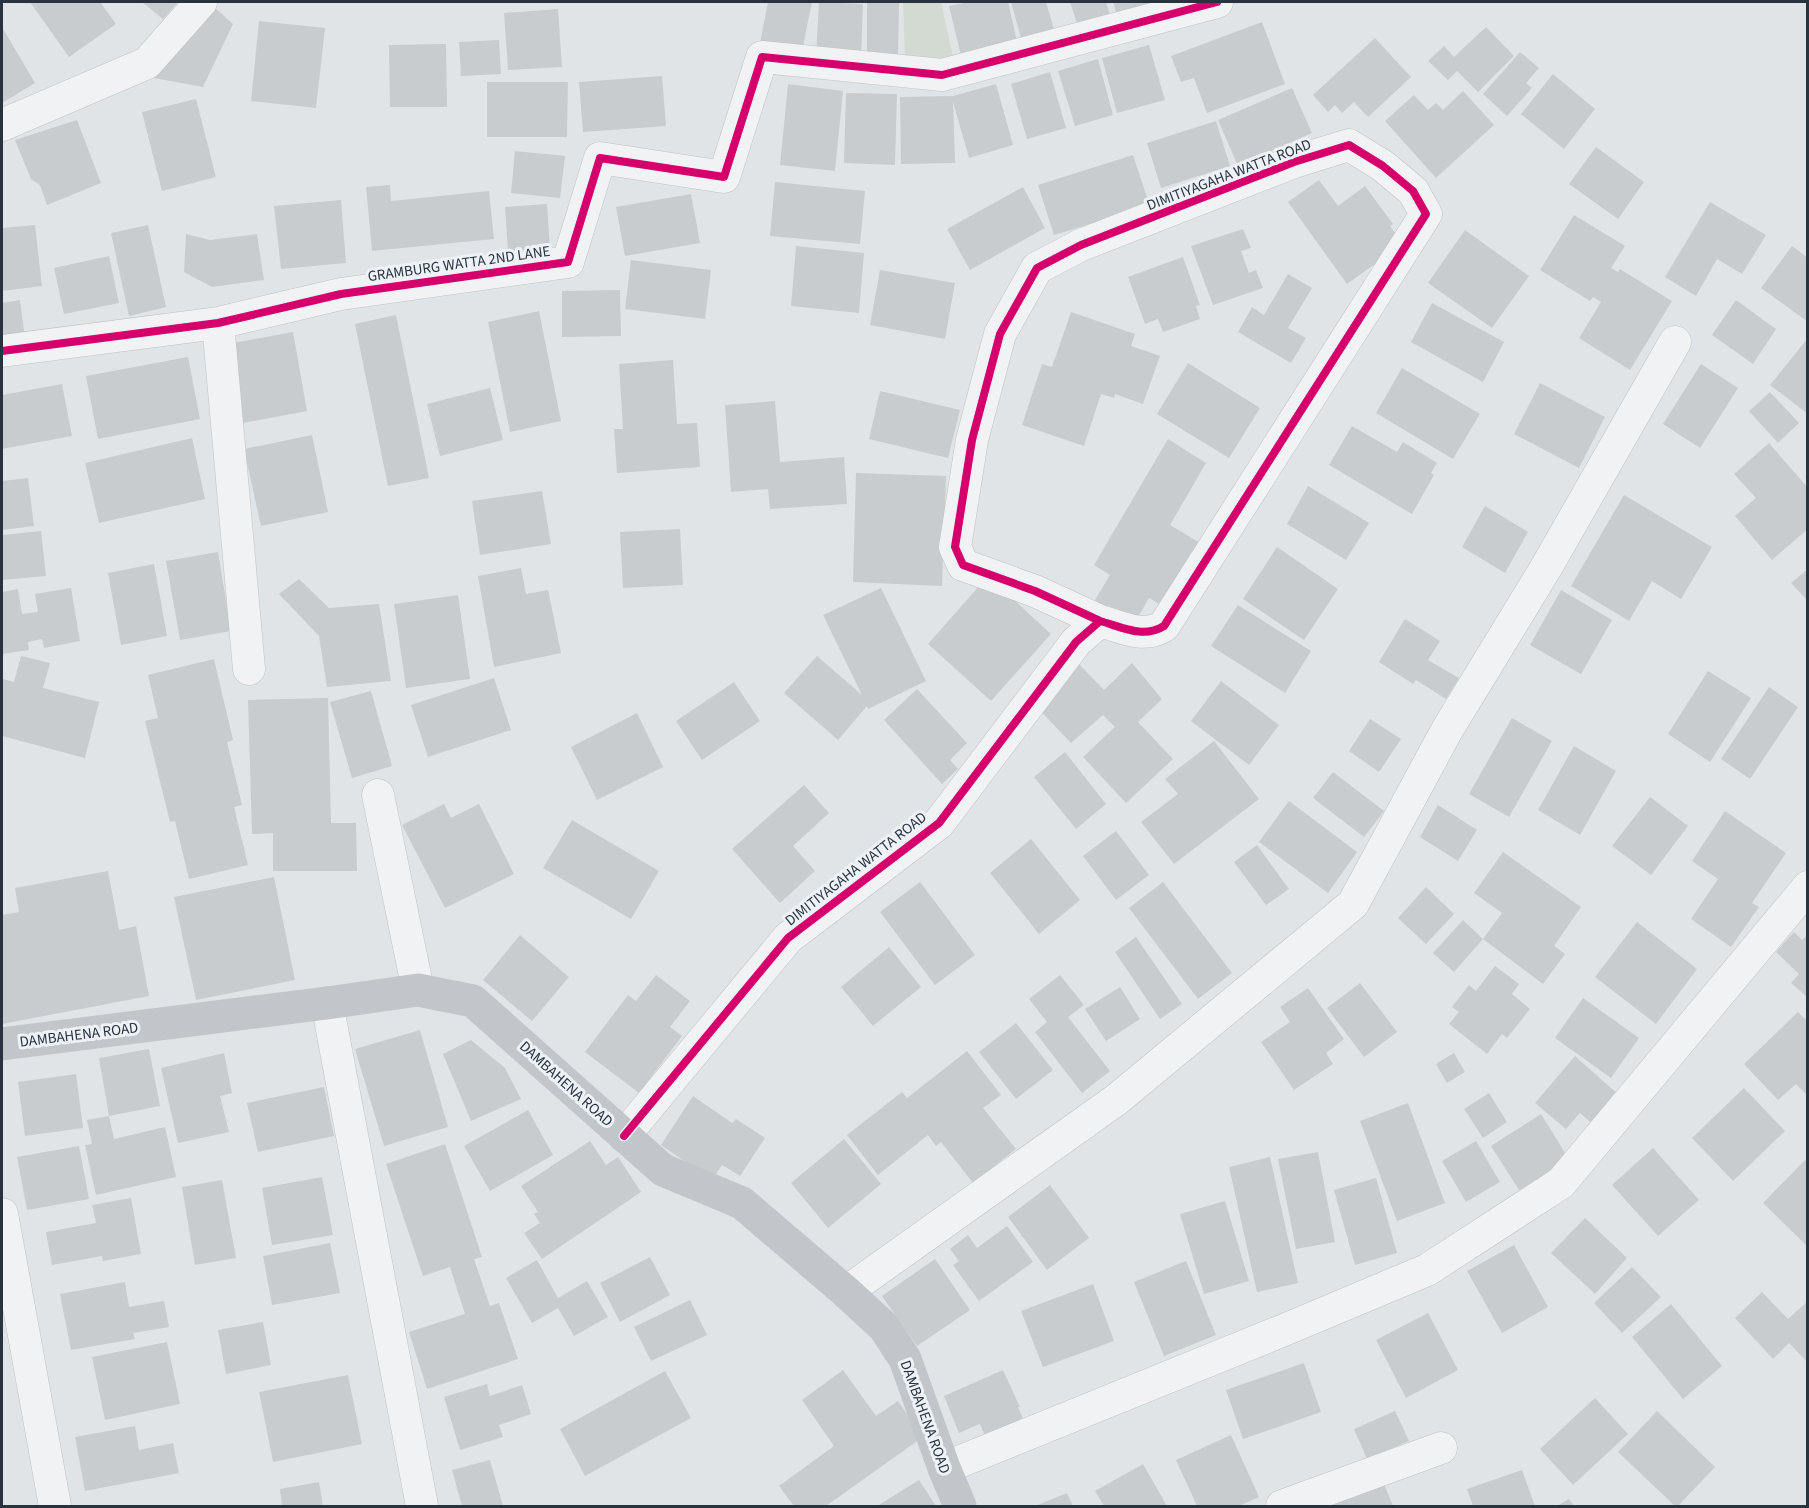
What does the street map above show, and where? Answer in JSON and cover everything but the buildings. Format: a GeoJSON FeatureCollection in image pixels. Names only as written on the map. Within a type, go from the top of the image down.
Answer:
{"type":"FeatureCollection","features":[{"type":"Feature","properties":{"kind":"street"},"geometry":{"type":"LineString","coordinates":[[2,125],[147,63],[201,2]]}},
{"type":"Feature","properties":{"kind":"street","name":"GRAMBURG WATTA 2ND LANE"},"geometry":{"type":"LineString","coordinates":[[2,351],[218,323],[341,294],[568,262],[600,158],[724,177],[762,57],[942,75],[1217,2]]}},
{"type":"Feature","properties":{"kind":"street","name":"DIMITIYAGAHA WATTA ROAD"},"geometry":{"type":"LineString","coordinates":[[1349,145],[1383,166],[1413,191],[1426,214],[1164,627],[1156,632],[1145,633],[1100,621],[1035,591],[963,564],[958,557],[955,548],[972,440],[1000,334],[1037,268],[1082,245],[1294,162],[1349,145]]}},
{"type":"Feature","properties":{"kind":"street"},"geometry":{"type":"LineString","coordinates":[[218,323],[249,669]]}},
{"type":"Feature","properties":{"kind":"street"},"geometry":{"type":"LineString","coordinates":[[846,1292],[1116,1100],[1353,904],[1448,730],[1547,566],[1675,342]]}},
{"type":"Feature","properties":{"kind":"street","name":"DIMITIYAGAHA WATTA ROAD"},"geometry":{"type":"LineString","coordinates":[[624,1136],[789,938],[939,823],[1076,642],[1100,621]]}},
{"type":"Feature","properties":{"kind":"street"},"geometry":{"type":"LineString","coordinates":[[378,795],[418,990]]}},
{"type":"Feature","properties":{"kind":"street"},"geometry":{"type":"LineString","coordinates":[[944,1468],[1427,1270],[1561,1183],[1808,887]]}},
{"type":"Feature","properties":{"kind":"street","name":"DAMBAHENA ROAD"},"geometry":{"type":"LineString","coordinates":[[2,1044],[327,1004],[418,990],[473,1001],[663,1170],[742,1203],[884,1327],[905,1359],[960,1506]]}},
{"type":"Feature","properties":{"kind":"street"},"geometry":{"type":"LineString","coordinates":[[327,1004],[423,1506]]}},
{"type":"Feature","properties":{"kind":"street"},"geometry":{"type":"LineString","coordinates":[[2,1214],[55,1506]]}},
{"type":"Feature","properties":{"kind":"street"},"geometry":{"type":"LineString","coordinates":[[1282,1506],[1441,1448]]}},
{"type":"Feature","properties":{"kind":"shaded area"},"geometry":{"type":"Polygon","coordinates":[[[903,2],[941,2],[954,61],[905,62],[903,2]]]}},
{"type":"Feature","properties":{"kind":"cycle path"},"geometry":{"type":"LineString","coordinates":[[2,351],[218,323],[341,294],[568,262],[600,158],[724,177],[762,57],[942,75],[1217,2]]}},
{"type":"Feature","properties":{"kind":"cycle path"},"geometry":{"type":"LineString","coordinates":[[624,1136],[788,938],[939,823],[1076,642],[1100,621],[1140,632],[1148,632],[1164,626],[1426,214],[1413,191],[1383,166],[1349,145],[1294,162],[1081,245],[1037,268],[1000,334],[972,440],[955,547],[963,565],[1035,591],[1100,621]]}}]}
